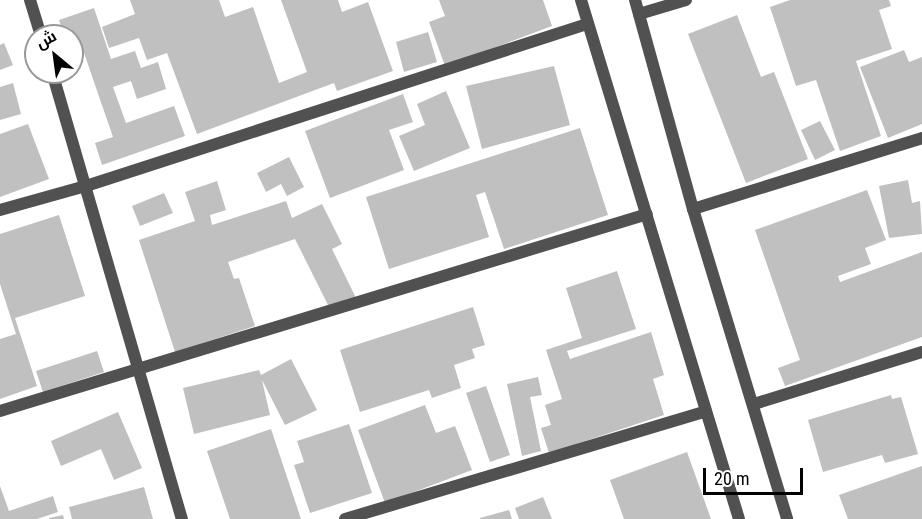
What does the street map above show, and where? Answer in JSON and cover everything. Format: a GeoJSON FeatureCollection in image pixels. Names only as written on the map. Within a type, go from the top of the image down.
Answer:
{"type":"FeatureCollection","features":[{"type":"Feature","properties":{"kind":"street"},"geometry":{"type":"LineString","coordinates":[[30,0],[37,24]]}},
{"type":"Feature","properties":{"kind":"street"},"geometry":{"type":"LineString","coordinates":[[581,0],[739,519]]}},
{"type":"Feature","properties":{"kind":"street"},"geometry":{"type":"LineString","coordinates":[[635,0],[693,209],[787,519]]}},
{"type":"Feature","properties":{"kind":"street"},"geometry":{"type":"LineString","coordinates":[[639,14],[686,0]]}},
{"type":"Feature","properties":{"kind":"street"},"geometry":{"type":"LineString","coordinates":[[0,210],[86,186],[587,24]]}},
{"type":"Feature","properties":{"kind":"street"},"geometry":{"type":"LineString","coordinates":[[56,84],[136,368],[182,519]]}},
{"type":"Feature","properties":{"kind":"street"},"geometry":{"type":"LineString","coordinates":[[693,209],[922,138]]}},
{"type":"Feature","properties":{"kind":"street"},"geometry":{"type":"LineString","coordinates":[[0,411],[647,214]]}},
{"type":"Feature","properties":{"kind":"street"},"geometry":{"type":"LineString","coordinates":[[754,404],[922,352]]}},
{"type":"Feature","properties":{"kind":"street"},"geometry":{"type":"LineString","coordinates":[[345,519],[705,412]]}},
{"type":"Feature","properties":{"kind":"building"},"geometry":{"type":"Polygon","coordinates":[[[130,0],[219,0],[225,17],[253,7],[279,83],[307,72],[281,0],[338,0],[342,12],[368,2],[393,71],[337,91],[334,83],[197,134],[167,53],[147,60],[139,38],[109,48],[102,27],[135,14],[130,0]]]}},
{"type":"Feature","properties":{"kind":"building"},"geometry":{"type":"Polygon","coordinates":[[[439,0],[543,0],[552,26],[445,66],[429,22],[445,16],[439,0]]]}},
{"type":"Feature","properties":{"kind":"building"},"geometry":{"type":"Polygon","coordinates":[[[790,0],[889,0],[891,6],[879,10],[892,49],[856,61],[881,136],[840,151],[816,80],[796,86],[770,7],[790,0]]]}},
{"type":"Feature","properties":{"kind":"building"},"geometry":{"type":"Polygon","coordinates":[[[94,8],[111,59],[135,51],[141,68],[158,62],[166,89],[137,99],[131,81],[113,87],[126,123],[174,106],[185,136],[102,165],[95,143],[113,137],[84,53],[84,24],[60,24],[59,20],[94,8]]]}},
{"type":"Feature","properties":{"kind":"building"},"geometry":{"type":"Polygon","coordinates":[[[737,15],[761,77],[774,72],[808,159],[746,183],[688,34],[737,15]]]}},
{"type":"Feature","properties":{"kind":"building"},"geometry":{"type":"Polygon","coordinates":[[[428,32],[437,62],[404,72],[396,42],[428,32]]]}},
{"type":"Feature","properties":{"kind":"building"},"geometry":{"type":"Polygon","coordinates":[[[4,43],[13,65],[0,70],[0,45],[4,43]]]}},
{"type":"Feature","properties":{"kind":"building"},"geometry":{"type":"Polygon","coordinates":[[[904,50],[909,62],[922,57],[922,124],[888,138],[860,67],[904,50]]]}},
{"type":"Feature","properties":{"kind":"building"},"geometry":{"type":"Polygon","coordinates":[[[554,66],[570,125],[482,149],[466,86],[554,66]]]}},
{"type":"Feature","properties":{"kind":"building"},"geometry":{"type":"Polygon","coordinates":[[[13,83],[21,114],[0,120],[0,87],[13,83]]]}},
{"type":"Feature","properties":{"kind":"building"},"geometry":{"type":"Polygon","coordinates":[[[446,91],[470,148],[414,171],[399,136],[425,125],[417,104],[446,91]]]}},
{"type":"Feature","properties":{"kind":"building"},"geometry":{"type":"Polygon","coordinates":[[[403,94],[413,122],[389,130],[404,170],[330,198],[305,131],[403,94]]]}},
{"type":"Feature","properties":{"kind":"building"},"geometry":{"type":"Polygon","coordinates":[[[820,121],[835,150],[815,160],[801,130],[820,121]]]}},
{"type":"Feature","properties":{"kind":"building"},"geometry":{"type":"Polygon","coordinates":[[[28,124],[49,179],[0,197],[0,134],[28,124]]]}},
{"type":"Feature","properties":{"kind":"building"},"geometry":{"type":"Polygon","coordinates":[[[580,128],[608,215],[504,249],[485,192],[476,195],[489,237],[389,269],[366,197],[580,128]]]}},
{"type":"Feature","properties":{"kind":"building"},"geometry":{"type":"Polygon","coordinates":[[[289,157],[304,187],[287,196],[281,184],[266,192],[257,173],[289,157]]]}},
{"type":"Feature","properties":{"kind":"building"},"geometry":{"type":"Polygon","coordinates":[[[908,180],[912,203],[920,201],[922,234],[889,238],[879,186],[908,180]]]}},
{"type":"Feature","properties":{"kind":"building"},"geometry":{"type":"Polygon","coordinates":[[[217,181],[226,210],[210,215],[212,225],[286,201],[292,218],[322,204],[342,244],[332,249],[358,302],[333,315],[295,239],[228,262],[234,279],[239,278],[255,326],[175,352],[139,240],[195,221],[185,192],[217,181]]]}},
{"type":"Feature","properties":{"kind":"building"},"geometry":{"type":"Polygon","coordinates":[[[867,190],[886,240],[865,248],[871,264],[838,276],[840,282],[922,252],[922,337],[785,386],[778,368],[800,360],[755,230],[867,190]]]}},
{"type":"Feature","properties":{"kind":"building"},"geometry":{"type":"Polygon","coordinates":[[[164,193],[173,213],[140,226],[132,206],[164,193]]]}},
{"type":"Feature","properties":{"kind":"building"},"geometry":{"type":"Polygon","coordinates":[[[59,215],[85,296],[15,318],[37,386],[0,399],[0,339],[16,334],[0,284],[0,234],[59,215]]]}},
{"type":"Feature","properties":{"kind":"building"},"geometry":{"type":"Polygon","coordinates":[[[617,271],[636,329],[567,351],[570,359],[651,332],[664,375],[653,379],[664,415],[549,453],[541,428],[551,425],[545,405],[562,399],[546,350],[582,338],[566,288],[617,271]]]}},
{"type":"Feature","properties":{"kind":"building"},"geometry":{"type":"Polygon","coordinates":[[[473,307],[485,345],[472,349],[475,358],[454,365],[461,388],[432,398],[429,390],[360,412],[340,350],[473,307]]]}},
{"type":"Feature","properties":{"kind":"building"},"geometry":{"type":"Polygon","coordinates":[[[97,351],[104,372],[43,392],[36,371],[97,351]]]}},
{"type":"Feature","properties":{"kind":"building"},"geometry":{"type":"Polygon","coordinates":[[[291,359],[317,410],[285,425],[262,380],[270,415],[194,434],[183,388],[259,370],[261,375],[291,359]]]}},
{"type":"Feature","properties":{"kind":"building"},"geometry":{"type":"Polygon","coordinates":[[[538,377],[542,395],[530,397],[541,451],[522,456],[507,384],[538,377]]]}},
{"type":"Feature","properties":{"kind":"building"},"geometry":{"type":"Polygon","coordinates":[[[486,386],[510,455],[490,462],[466,393],[486,386]]]}},
{"type":"Feature","properties":{"kind":"building"},"geometry":{"type":"Polygon","coordinates":[[[891,395],[892,399],[901,397],[918,454],[885,463],[882,455],[823,472],[808,420],[891,395]]]}},
{"type":"Feature","properties":{"kind":"building"},"geometry":{"type":"Polygon","coordinates":[[[425,405],[436,433],[455,426],[472,470],[385,503],[358,430],[425,405]]]}},
{"type":"Feature","properties":{"kind":"building"},"geometry":{"type":"Polygon","coordinates":[[[118,412],[142,468],[114,480],[101,449],[61,466],[51,441],[118,412]]]}},
{"type":"Feature","properties":{"kind":"building"},"geometry":{"type":"Polygon","coordinates":[[[349,424],[372,493],[310,513],[294,465],[304,462],[297,441],[349,424]]]}},
{"type":"Feature","properties":{"kind":"building"},"geometry":{"type":"Polygon","coordinates":[[[271,429],[301,519],[230,519],[207,451],[271,429]]]}},
{"type":"Feature","properties":{"kind":"building"},"geometry":{"type":"Polygon","coordinates":[[[687,452],[711,519],[624,519],[610,480],[687,452]]]}},
{"type":"Feature","properties":{"kind":"building"},"geometry":{"type":"Polygon","coordinates":[[[922,466],[922,519],[848,519],[839,495],[922,466]]]}},
{"type":"Feature","properties":{"kind":"building"},"geometry":{"type":"Polygon","coordinates":[[[0,486],[9,511],[53,496],[58,512],[37,519],[0,519],[0,486]]]}},
{"type":"Feature","properties":{"kind":"building"},"geometry":{"type":"Polygon","coordinates":[[[144,487],[153,519],[72,519],[69,507],[144,487]]]}},
{"type":"Feature","properties":{"kind":"building"},"geometry":{"type":"Polygon","coordinates":[[[543,497],[552,519],[519,519],[515,508],[543,497]]]}},
{"type":"Feature","properties":{"kind":"building"},"geometry":{"type":"Polygon","coordinates":[[[509,510],[512,519],[480,519],[480,518],[509,510]]]}},
{"type":"Feature","properties":{"kind":"building"},"geometry":{"type":"Polygon","coordinates":[[[63,515],[64,519],[49,519],[49,518],[63,515]]]}}]}
